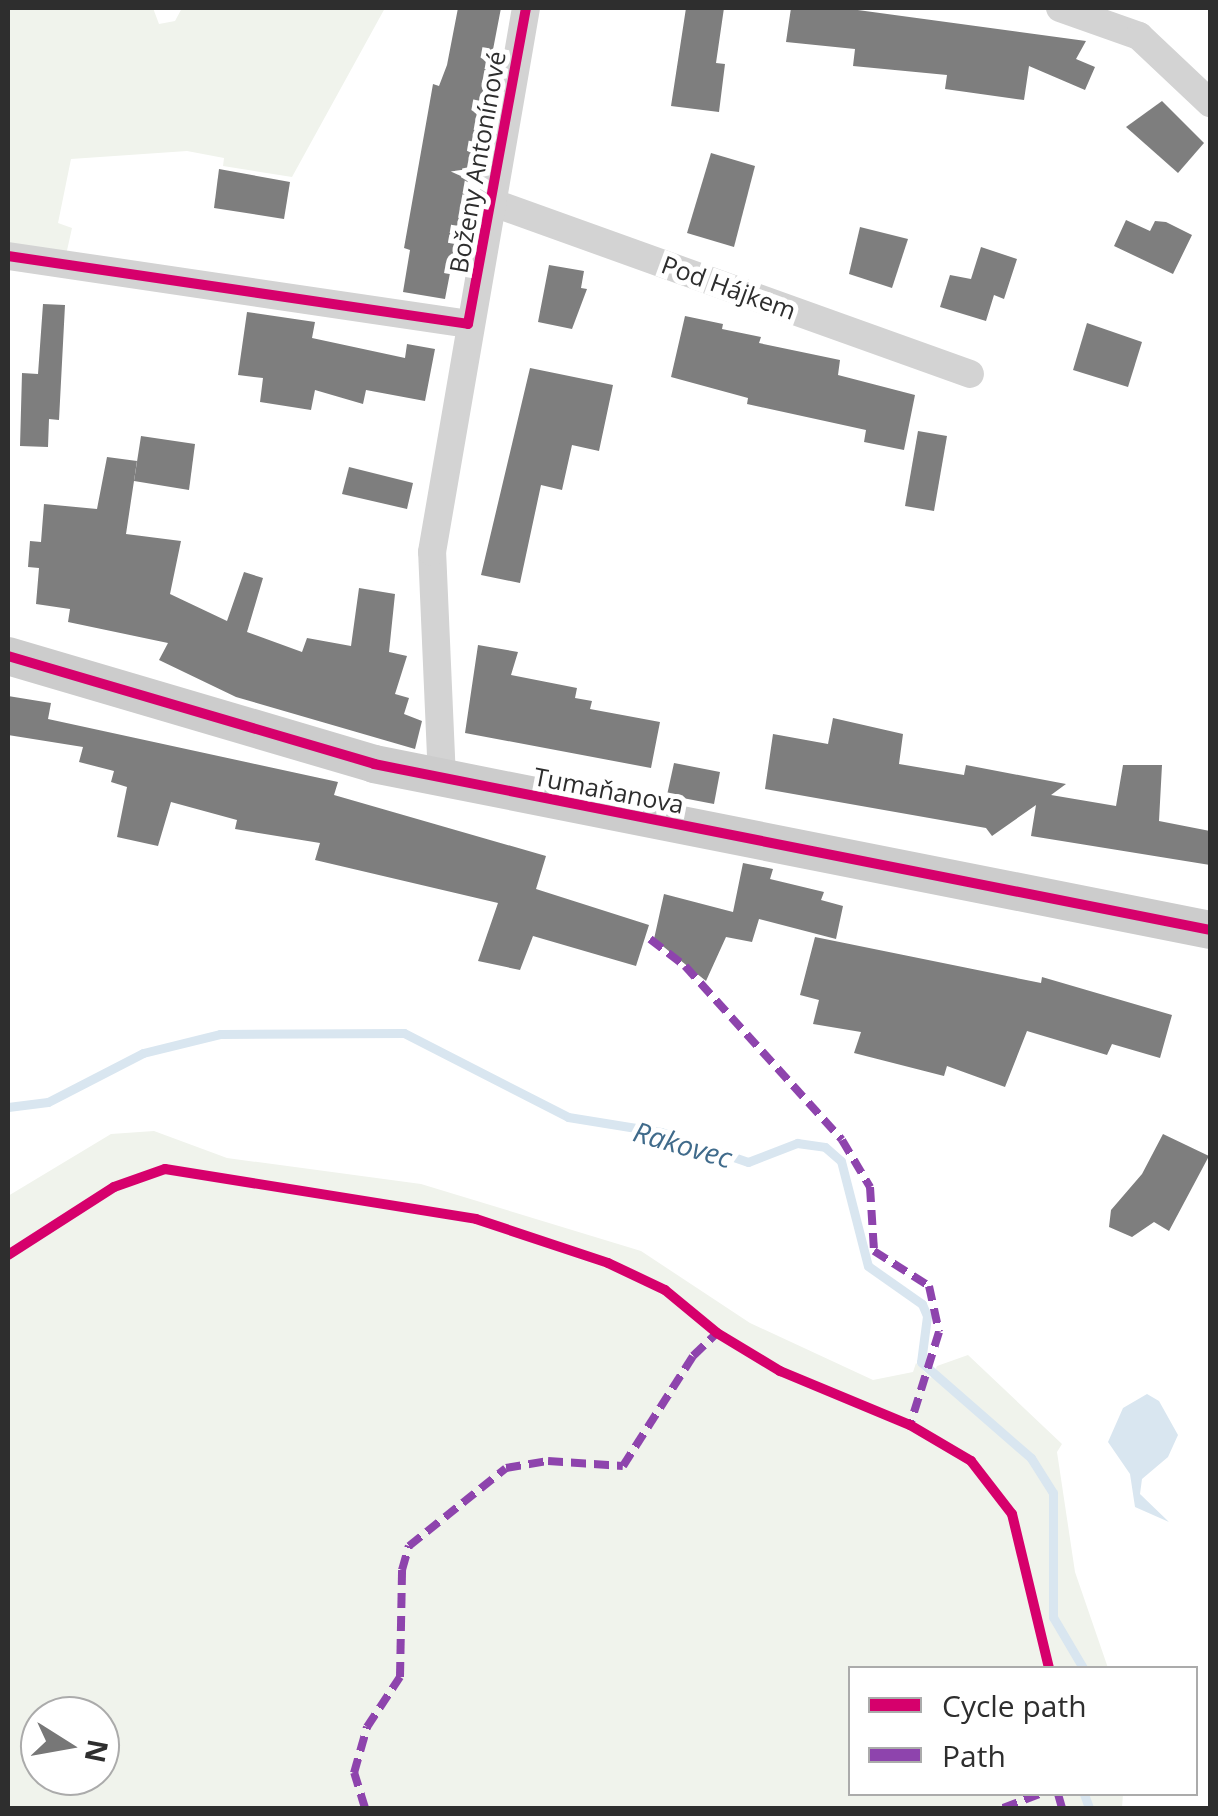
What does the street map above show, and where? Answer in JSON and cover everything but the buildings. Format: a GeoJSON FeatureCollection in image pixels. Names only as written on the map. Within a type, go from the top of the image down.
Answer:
{"type":"FeatureCollection","features":[{"type":"Feature","properties":{"kind":"street","name":"Boženy Antonínové"},"geometry":{"type":"LineString","coordinates":[[442,779],[432,552],[488,201],[526,8]]}},
{"type":"Feature","properties":{"kind":"street"},"geometry":{"type":"LineString","coordinates":[[1068,8],[1140,36],[1210,103]]}},
{"type":"Feature","properties":{"kind":"street","name":"Pod Hájkem"},"geometry":{"type":"LineString","coordinates":[[488,201],[970,374]]}},
{"type":"Feature","properties":{"kind":"street"},"geometry":{"type":"LineString","coordinates":[[8,256],[468,324]]}},
{"type":"Feature","properties":{"kind":"street","name":"Tumaňanova"},"geometry":{"type":"LineString","coordinates":[[8,656],[442,779],[1210,930]]}},
{"type":"Feature","properties":{"kind":"shaded area"},"geometry":{"type":"Polygon","coordinates":[[[8,8],[153,8],[159,24],[175,21],[182,8],[385,8],[292,177],[223,166],[224,158],[187,151],[71,159],[58,223],[72,228],[66,255],[8,244],[8,8]]]}},
{"type":"Feature","properties":{"kind":"shaded area"},"geometry":{"type":"Polygon","coordinates":[[[154,1131],[227,1158],[421,1184],[641,1251],[750,1323],[873,1380],[913,1372],[916,1363],[931,1378],[937,1366],[968,1355],[1062,1444],[1057,1452],[1075,1572],[1107,1666],[848,1666],[848,1796],[1123,1796],[1122,1808],[8,1808],[8,1196],[111,1134],[154,1131]]]}},
{"type":"Feature","properties":{"kind":"shaded area"},"geometry":{"type":"Polygon","coordinates":[[[1147,1394],[1159,1401],[1178,1435],[1168,1457],[1142,1479],[1140,1494],[1169,1522],[1135,1507],[1130,1474],[1108,1442],[1123,1408],[1147,1394]]]}},
{"type":"Feature","properties":{"kind":"waterway","name":"Rakovec"},"geometry":{"type":"LineString","coordinates":[[8,1107],[48,1102],[143,1053],[220,1034],[404,1033],[568,1117],[661,1132],[748,1162],[797,1143],[825,1147],[841,1161],[868,1266],[922,1304],[927,1316],[921,1362],[1031,1458],[1053,1493],[1053,1617],[1082,1666]]}},
{"type":"Feature","properties":{"kind":"waterway","name":"Rakovec"},"geometry":{"type":"LineString","coordinates":[[1085,1796],[1089,1808]]}},
{"type":"Feature","properties":{"kind":"marked path"},"geometry":{"type":"LineString","coordinates":[[650,939],[685,966],[842,1140],[870,1187],[874,1251],[929,1286],[939,1332],[910,1425]]}},
{"type":"Feature","properties":{"kind":"marked path"},"geometry":{"type":"LineString","coordinates":[[365,1808],[354,1773],[367,1727],[400,1677],[402,1570],[409,1546],[506,1468],[548,1461],[623,1466],[693,1356],[717,1333]]}},
{"type":"Feature","properties":{"kind":"marked path"},"geometry":{"type":"LineString","coordinates":[[1003,1808],[1034,1796]]}},
{"type":"Feature","properties":{"kind":"marked path"},"geometry":{"type":"LineString","coordinates":[[1059,1796],[1062,1808]]}},
{"type":"Feature","properties":{"kind":"cycle path"},"geometry":{"type":"LineString","coordinates":[[8,256],[468,324],[526,8]]}},
{"type":"Feature","properties":{"kind":"cycle path"},"geometry":{"type":"LineString","coordinates":[[8,656],[374,764],[1210,930]]}},
{"type":"Feature","properties":{"kind":"cycle path"},"geometry":{"type":"LineString","coordinates":[[8,1255],[114,1187],[165,1169],[476,1219],[608,1263],[665,1290],[717,1333],[780,1371],[910,1425],[971,1461],[1012,1514],[1049,1666]]}}]}
